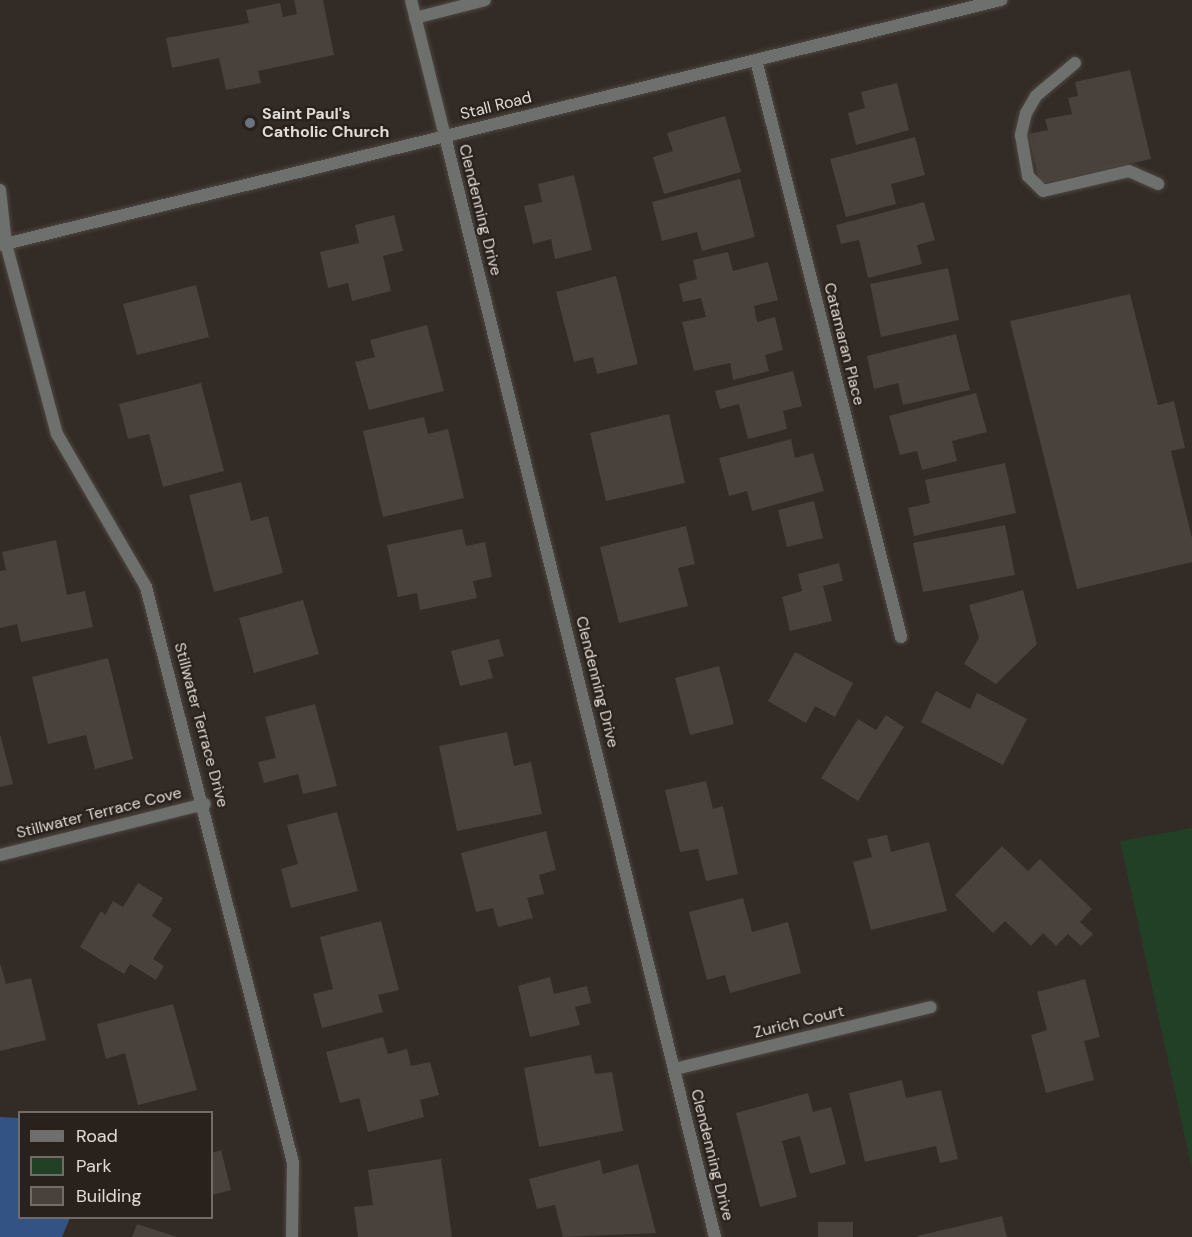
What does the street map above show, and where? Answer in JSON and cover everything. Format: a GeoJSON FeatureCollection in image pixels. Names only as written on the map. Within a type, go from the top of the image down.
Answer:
{"type":"FeatureCollection","features":[{"type":"Feature","properties":{"kind":"street","name":"Clendenning Drive"},"geometry":{"type":"LineString","coordinates":[[411,0],[715,1237]]}},
{"type":"Feature","properties":{"kind":"street"},"geometry":{"type":"LineString","coordinates":[[415,18],[485,0]]}},
{"type":"Feature","properties":{"kind":"street","name":"Stall Road"},"geometry":{"type":"LineString","coordinates":[[3,244],[1001,0]]}},
{"type":"Feature","properties":{"kind":"street","name":"Catamaran Place"},"geometry":{"type":"LineString","coordinates":[[756,60],[901,637]]}},
{"type":"Feature","properties":{"kind":"street"},"geometry":{"type":"LineString","coordinates":[[1075,63],[1036,96],[1026,113],[1021,135],[1028,176],[1043,190],[1129,171],[1158,184]]}},
{"type":"Feature","properties":{"kind":"street","name":"Stillwater Terrace Drive"},"geometry":{"type":"LineString","coordinates":[[0,190],[3,244],[57,434],[146,587],[205,804],[293,1163],[292,1237]]}},
{"type":"Feature","properties":{"kind":"street","name":"Stillwater Terrace Cove"},"geometry":{"type":"LineString","coordinates":[[0,855],[205,804]]}},
{"type":"Feature","properties":{"kind":"street","name":"Zurich Court"},"geometry":{"type":"LineString","coordinates":[[675,1069],[931,1006]]}},
{"type":"Feature","properties":{"kind":"green space"},"geometry":{"type":"Polygon","coordinates":[[[1192,828],[1192,1170],[1120,841],[1192,828]]]}},
{"type":"Feature","properties":{"kind":"water"},"geometry":{"type":"Polygon","coordinates":[[[0,1117],[18,1118],[18,1219],[70,1219],[62,1237],[0,1237],[0,1117]]]}},
{"type":"Feature","properties":{"kind":"building"},"geometry":{"type":"Polygon","coordinates":[[[294,0],[323,0],[334,55],[258,71],[261,83],[226,90],[219,58],[172,68],[166,38],[249,23],[246,10],[280,3],[283,17],[297,14],[294,0]]]}},
{"type":"Feature","properties":{"kind":"building"},"geometry":{"type":"Polygon","coordinates":[[[1130,70],[1151,159],[1040,184],[1028,134],[1048,130],[1045,119],[1072,114],[1068,98],[1078,96],[1075,82],[1130,70]]]}},
{"type":"Feature","properties":{"kind":"building"},"geometry":{"type":"Polygon","coordinates":[[[897,83],[909,130],[856,145],[848,113],[865,108],[861,92],[897,83]]]}},
{"type":"Feature","properties":{"kind":"building"},"geometry":{"type":"Polygon","coordinates":[[[725,116],[741,172],[664,194],[653,157],[673,151],[667,133],[725,116]]]}},
{"type":"Feature","properties":{"kind":"building"},"geometry":{"type":"Polygon","coordinates":[[[915,137],[925,175],[891,184],[896,204],[846,217],[830,159],[915,137]]]}},
{"type":"Feature","properties":{"kind":"building"},"geometry":{"type":"Polygon","coordinates":[[[574,175],[592,250],[555,259],[551,239],[533,244],[524,206],[542,202],[538,184],[574,175]]]}},
{"type":"Feature","properties":{"kind":"building"},"geometry":{"type":"Polygon","coordinates":[[[740,179],[755,237],[702,251],[697,232],[662,241],[652,202],[740,179]]]}},
{"type":"Feature","properties":{"kind":"building"},"geometry":{"type":"Polygon","coordinates":[[[924,202],[935,240],[917,245],[922,264],[868,278],[859,240],[841,244],[836,225],[924,202]]]}},
{"type":"Feature","properties":{"kind":"building"},"geometry":{"type":"Polygon","coordinates":[[[394,215],[403,251],[383,256],[391,291],[352,301],[348,283],[328,288],[320,252],[359,243],[355,225],[394,215]]]}},
{"type":"Feature","properties":{"kind":"building"},"geometry":{"type":"Polygon","coordinates":[[[728,252],[733,271],[768,262],[778,300],[754,306],[757,322],[775,317],[783,350],[765,355],[769,371],[733,380],[730,363],[694,371],[682,322],[706,317],[701,298],[683,302],[679,284],[697,279],[693,260],[728,252]]]}},
{"type":"Feature","properties":{"kind":"building"},"geometry":{"type":"Polygon","coordinates":[[[948,268],[959,320],[881,337],[870,284],[948,268]]]}},
{"type":"Feature","properties":{"kind":"building"},"geometry":{"type":"Polygon","coordinates":[[[616,276],[638,364],[597,374],[593,357],[574,362],[556,292],[616,276]]]}},
{"type":"Feature","properties":{"kind":"building"},"geometry":{"type":"Polygon","coordinates":[[[196,285],[209,337],[137,355],[123,304],[196,285]]]}},
{"type":"Feature","properties":{"kind":"building"},"geometry":{"type":"Polygon","coordinates":[[[1130,294],[1158,405],[1174,401],[1185,448],[1171,451],[1192,538],[1192,562],[1077,589],[1010,321],[1130,294]]]}},
{"type":"Feature","properties":{"kind":"building"},"geometry":{"type":"Polygon","coordinates":[[[427,325],[444,391],[369,410],[355,362],[375,357],[370,340],[427,325]]]}},
{"type":"Feature","properties":{"kind":"building"},"geometry":{"type":"Polygon","coordinates":[[[956,334],[970,390],[903,405],[898,383],[874,389],[867,356],[956,334]]]}},
{"type":"Feature","properties":{"kind":"building"},"geometry":{"type":"Polygon","coordinates":[[[793,371],[802,406],[783,411],[787,429],[748,439],[739,404],[720,409],[715,391],[793,371]]]}},
{"type":"Feature","properties":{"kind":"building"},"geometry":{"type":"Polygon","coordinates":[[[201,383],[224,471],[163,487],[149,434],[128,439],[119,404],[201,383]]]}},
{"type":"Feature","properties":{"kind":"building"},"geometry":{"type":"Polygon","coordinates":[[[976,393],[987,432],[952,441],[957,461],[922,470],[917,451],[900,455],[889,416],[976,393]]]}},
{"type":"Feature","properties":{"kind":"building"},"geometry":{"type":"Polygon","coordinates":[[[669,414],[685,483],[606,501],[590,433],[669,414]]]}},
{"type":"Feature","properties":{"kind":"building"},"geometry":{"type":"Polygon","coordinates":[[[424,417],[428,434],[448,429],[464,498],[383,517],[363,431],[424,417]]]}},
{"type":"Feature","properties":{"kind":"building"},"geometry":{"type":"Polygon","coordinates":[[[791,439],[795,458],[813,453],[824,491],[752,511],[747,491],[729,496],[719,458],[791,439]]]}},
{"type":"Feature","properties":{"kind":"building"},"geometry":{"type":"Polygon","coordinates":[[[1005,463],[1016,513],[914,536],[908,508],[930,503],[925,480],[1005,463]]]}},
{"type":"Feature","properties":{"kind":"building"},"geometry":{"type":"Polygon","coordinates":[[[241,482],[251,521],[268,516],[283,573],[214,592],[189,495],[241,482]]]}},
{"type":"Feature","properties":{"kind":"building"},"geometry":{"type":"Polygon","coordinates":[[[814,501],[823,538],[787,547],[778,510],[814,501]]]}},
{"type":"Feature","properties":{"kind":"building"},"geometry":{"type":"Polygon","coordinates":[[[1005,525],[1015,575],[923,592],[913,543],[1005,525]]]}},
{"type":"Feature","properties":{"kind":"building"},"geometry":{"type":"Polygon","coordinates":[[[686,526],[695,564],[678,568],[688,606],[619,623],[600,547],[686,526]]]}},
{"type":"Feature","properties":{"kind":"building"},"geometry":{"type":"Polygon","coordinates":[[[462,529],[466,546],[485,542],[492,577],[473,581],[477,598],[420,610],[417,593],[398,597],[387,545],[462,529]]]}},
{"type":"Feature","properties":{"kind":"building"},"geometry":{"type":"Polygon","coordinates":[[[56,540],[67,595],[85,591],[93,627],[21,642],[17,624],[0,628],[0,571],[6,570],[2,552],[56,540]]]}},
{"type":"Feature","properties":{"kind":"building"},"geometry":{"type":"Polygon","coordinates":[[[839,563],[843,581],[823,586],[832,621],[790,631],[782,597],[802,591],[798,574],[839,563]]]}},
{"type":"Feature","properties":{"kind":"building"},"geometry":{"type":"Polygon","coordinates":[[[1023,590],[1037,644],[996,684],[964,664],[979,638],[969,605],[1023,590]]]}},
{"type":"Feature","properties":{"kind":"building"},"geometry":{"type":"Polygon","coordinates":[[[303,600],[319,654],[254,673],[239,618],[303,600]]]}},
{"type":"Feature","properties":{"kind":"building"},"geometry":{"type":"Polygon","coordinates":[[[499,639],[504,656],[488,660],[493,678],[460,686],[451,651],[499,639]]]}},
{"type":"Feature","properties":{"kind":"building"},"geometry":{"type":"Polygon","coordinates":[[[795,652],[853,683],[835,717],[815,706],[806,723],[768,701],[795,652]]]}},
{"type":"Feature","properties":{"kind":"building"},"geometry":{"type":"Polygon","coordinates":[[[108,658],[133,759],[95,769],[86,735],[48,744],[32,677],[108,658]]]}},
{"type":"Feature","properties":{"kind":"building"},"geometry":{"type":"Polygon","coordinates":[[[719,666],[734,724],[690,735],[675,678],[719,666]]]}},
{"type":"Feature","properties":{"kind":"building"},"geometry":{"type":"Polygon","coordinates":[[[936,691],[970,709],[977,693],[1027,719],[1003,765],[921,722],[936,691]]]}},
{"type":"Feature","properties":{"kind":"building"},"geometry":{"type":"Polygon","coordinates":[[[315,704],[337,786],[303,794],[298,774],[264,783],[258,762],[276,758],[265,717],[315,704]]]}},
{"type":"Feature","properties":{"kind":"building"},"geometry":{"type":"Polygon","coordinates":[[[886,715],[904,727],[858,801],[821,778],[858,719],[876,730],[886,715]]]}},
{"type":"Feature","properties":{"kind":"building"},"geometry":{"type":"Polygon","coordinates":[[[507,732],[514,766],[531,762],[542,814],[457,831],[439,746],[507,732]]]}},
{"type":"Feature","properties":{"kind":"building"},"geometry":{"type":"Polygon","coordinates":[[[0,734],[13,784],[0,787],[0,734]]]}},
{"type":"Feature","properties":{"kind":"building"},"geometry":{"type":"Polygon","coordinates":[[[706,781],[713,809],[723,806],[738,874],[706,881],[698,849],[680,852],[665,790],[706,781]]]}},
{"type":"Feature","properties":{"kind":"building"},"geometry":{"type":"Polygon","coordinates":[[[337,812],[358,891],[291,908],[281,869],[298,864],[287,825],[337,812]]]}},
{"type":"Feature","properties":{"kind":"building"},"geometry":{"type":"Polygon","coordinates":[[[546,831],[556,870],[539,875],[544,894],[527,898],[533,918],[498,927],[493,908],[476,912],[461,853],[546,831]]]}},
{"type":"Feature","properties":{"kind":"building"},"geometry":{"type":"Polygon","coordinates":[[[887,835],[891,852],[929,842],[947,911],[871,930],[853,862],[872,857],[867,839],[887,835]]]}},
{"type":"Feature","properties":{"kind":"building"},"geometry":{"type":"Polygon","coordinates":[[[1002,846],[1028,871],[1040,859],[1092,909],[1080,922],[1093,934],[1081,946],[1068,934],[1056,946],[1043,933],[1031,946],[1005,921],[993,933],[955,895],[1002,846]]]}},
{"type":"Feature","properties":{"kind":"building"},"geometry":{"type":"Polygon","coordinates":[[[138,883],[163,898],[152,916],[172,929],[153,959],[164,966],[156,980],[130,964],[124,974],[80,947],[101,911],[105,915],[113,901],[123,907],[138,883]]]}},
{"type":"Feature","properties":{"kind":"building"},"geometry":{"type":"Polygon","coordinates":[[[743,898],[752,932],[788,922],[801,973],[730,993],[725,975],[707,980],[689,912],[743,898]]]}},
{"type":"Feature","properties":{"kind":"building"},"geometry":{"type":"Polygon","coordinates":[[[381,921],[399,990],[378,995],[383,1012],[322,1028],[313,994],[333,989],[320,937],[381,921]]]}},
{"type":"Feature","properties":{"kind":"building"},"geometry":{"type":"Polygon","coordinates":[[[0,963],[6,984],[31,978],[46,1040],[0,1051],[0,963]]]}},
{"type":"Feature","properties":{"kind":"building"},"geometry":{"type":"Polygon","coordinates":[[[550,977],[554,994],[587,986],[591,1003],[575,1007],[580,1025],[530,1037],[518,986],[550,977]]]}},
{"type":"Feature","properties":{"kind":"building"},"geometry":{"type":"Polygon","coordinates":[[[1085,979],[1100,1037],[1084,1041],[1094,1080],[1046,1093],[1031,1035],[1047,1030],[1037,992],[1085,979]]]}},
{"type":"Feature","properties":{"kind":"building"},"geometry":{"type":"Polygon","coordinates":[[[173,1004],[197,1090],[138,1105],[125,1053],[106,1059],[97,1024],[173,1004]]]}},
{"type":"Feature","properties":{"kind":"building"},"geometry":{"type":"Polygon","coordinates":[[[383,1037],[388,1054],[407,1049],[411,1066],[430,1062],[439,1095],[420,1100],[424,1117],[368,1132],[359,1098],[340,1103],[326,1052],[383,1037]]]}},
{"type":"Feature","properties":{"kind":"building"},"geometry":{"type":"Polygon","coordinates":[[[591,1055],[595,1074],[612,1072],[623,1131],[539,1147],[524,1068],[591,1055]]]}},
{"type":"Feature","properties":{"kind":"building"},"geometry":{"type":"Polygon","coordinates":[[[902,1080],[906,1098],[941,1090],[958,1159],[940,1163],[936,1146],[865,1162],[849,1093],[902,1080]]]}},
{"type":"Feature","properties":{"kind":"building"},"geometry":{"type":"Polygon","coordinates":[[[808,1093],[813,1112],[831,1107],[846,1164],[810,1174],[800,1136],[782,1141],[797,1197],[760,1207],[736,1113],[808,1093]]]}},
{"type":"Feature","properties":{"kind":"building"},"geometry":{"type":"Polygon","coordinates":[[[221,1150],[231,1190],[213,1195],[213,1153],[221,1150]]]}},
{"type":"Feature","properties":{"kind":"building"},"geometry":{"type":"Polygon","coordinates":[[[441,1159],[452,1237],[358,1237],[354,1207],[373,1205],[368,1170],[441,1159]]]}},
{"type":"Feature","properties":{"kind":"building"},"geometry":{"type":"Polygon","coordinates":[[[600,1160],[603,1174],[638,1164],[656,1233],[563,1237],[555,1205],[537,1209],[529,1179],[600,1160]]]}},
{"type":"Feature","properties":{"kind":"building"},"geometry":{"type":"Polygon","coordinates":[[[1002,1216],[1007,1237],[917,1236],[1002,1216]]]}},
{"type":"Feature","properties":{"kind":"building"},"geometry":{"type":"Polygon","coordinates":[[[818,1222],[853,1222],[853,1237],[818,1237],[818,1222]]]}},
{"type":"Feature","properties":{"kind":"building"},"geometry":{"type":"Polygon","coordinates":[[[137,1224],[177,1237],[132,1237],[137,1224]]]}},
{"type":"Feature","properties":{"kind":"place","name":"Saint Paul's Catholic Church"},"geometry":{"type":"Point","coordinates":[250,123]}}]}
